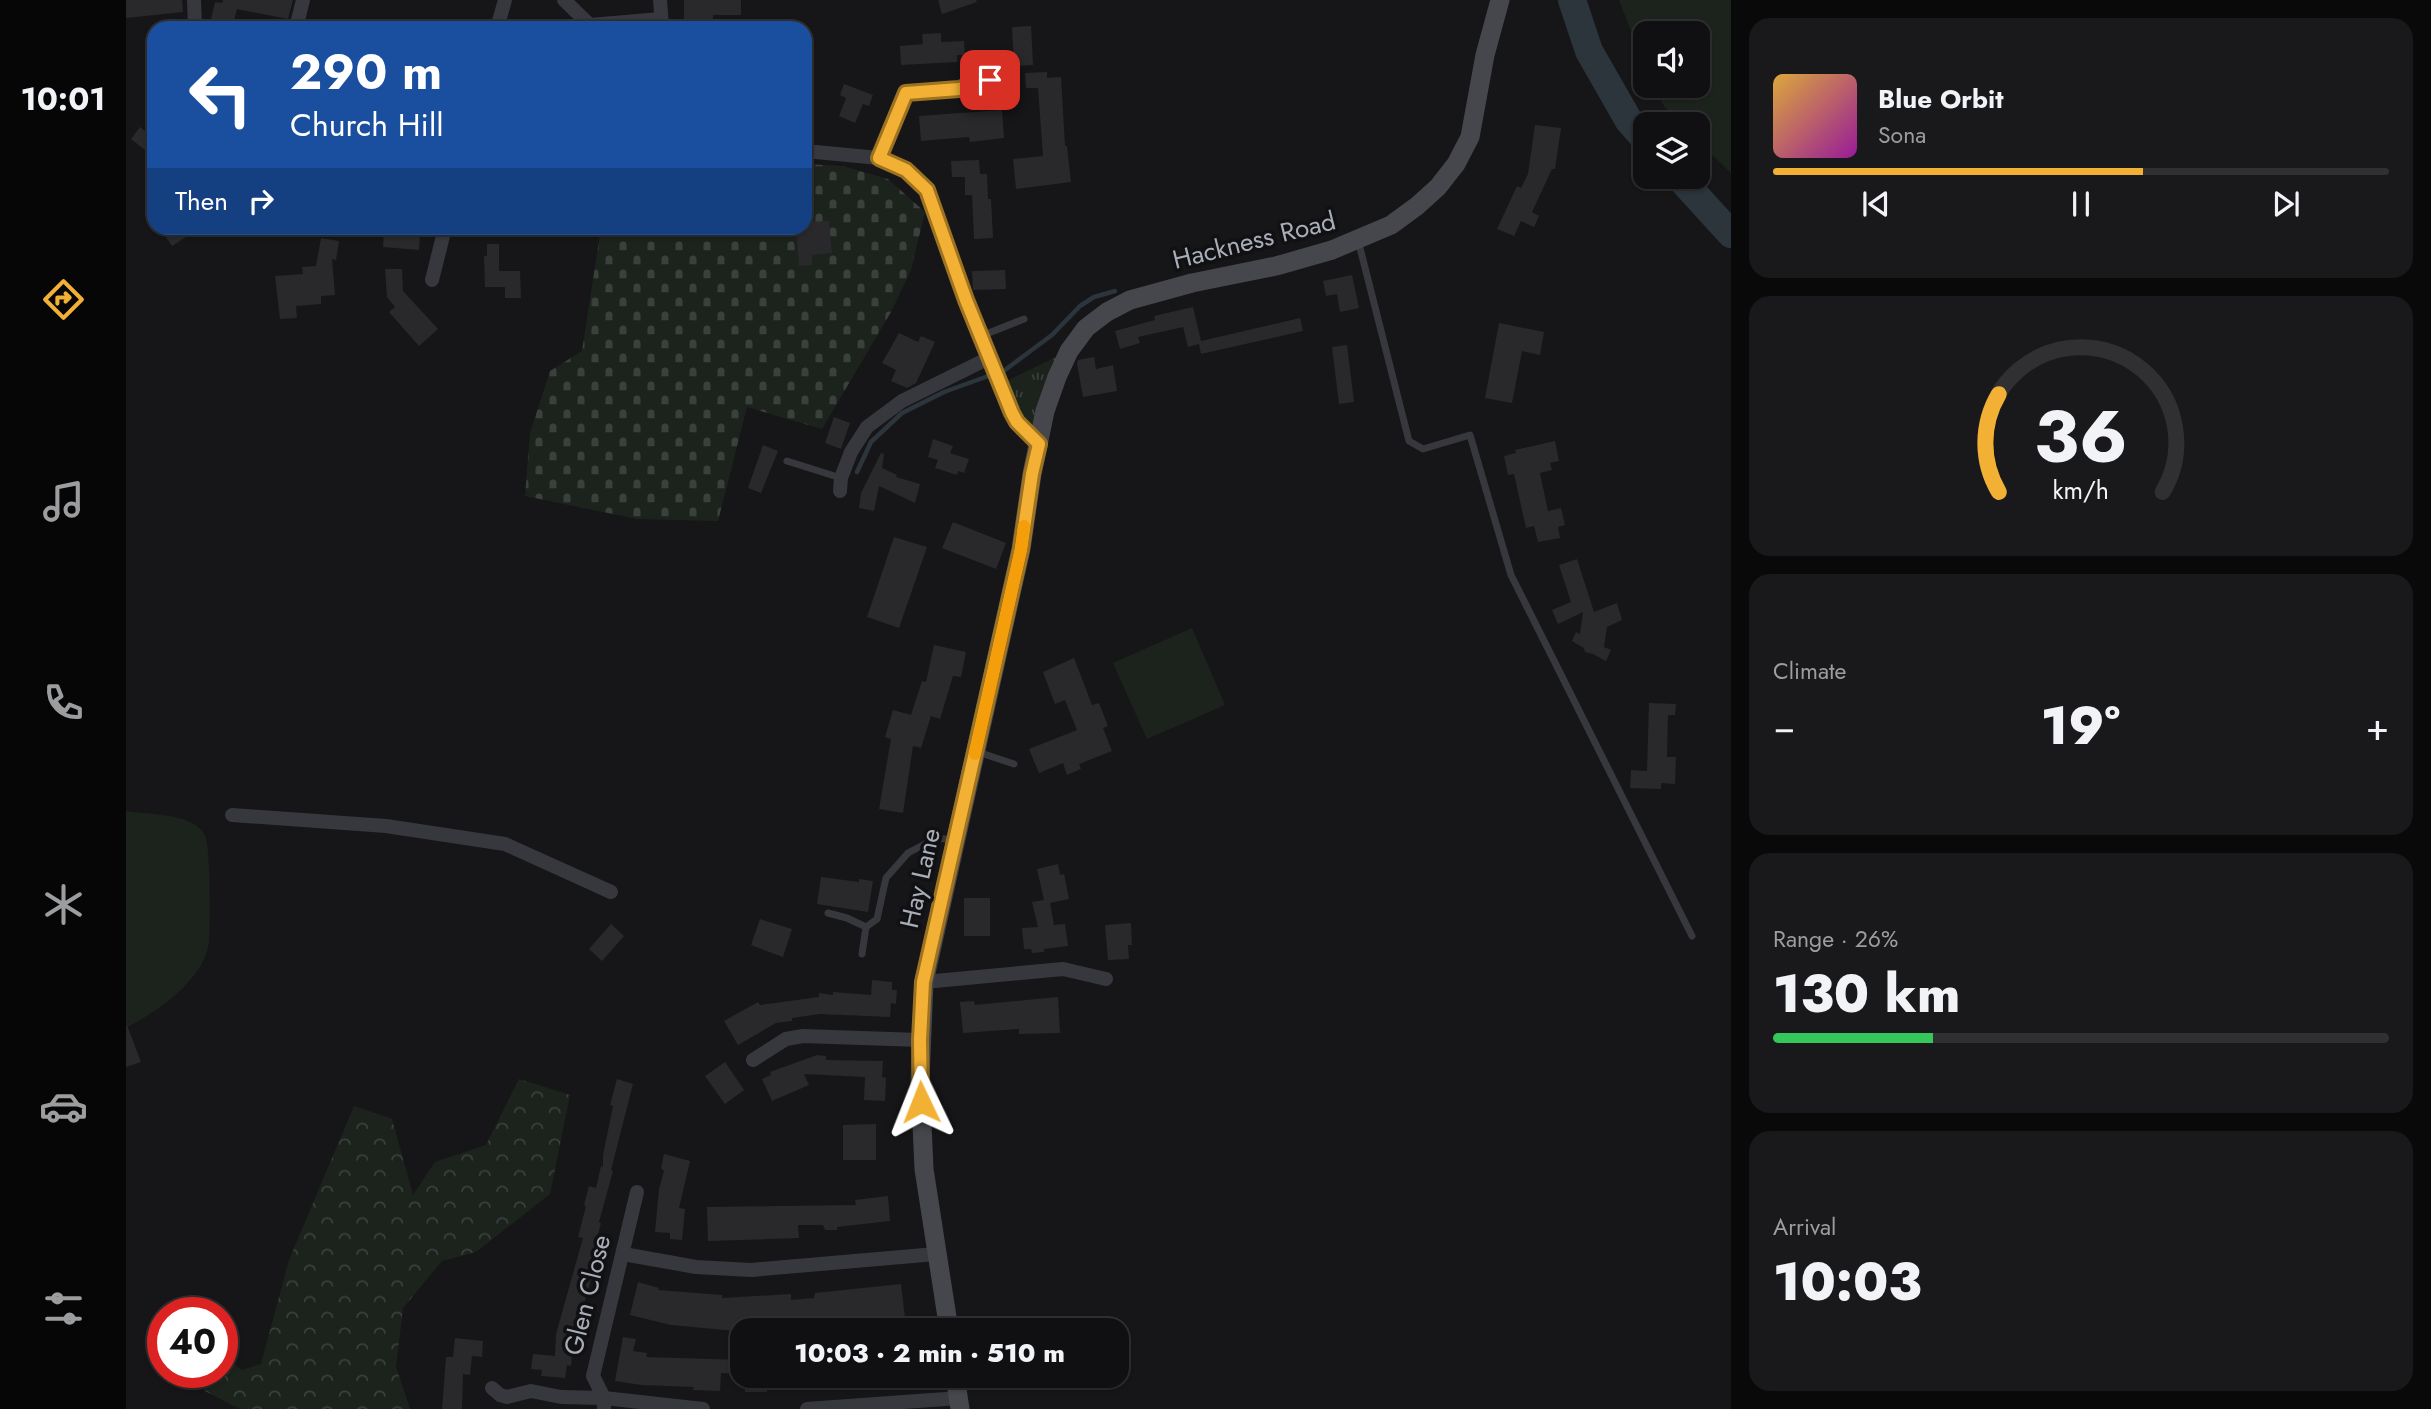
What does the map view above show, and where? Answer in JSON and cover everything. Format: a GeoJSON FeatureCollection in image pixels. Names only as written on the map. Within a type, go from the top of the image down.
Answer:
{"type":"FeatureCollection","features":[{"type":"Feature","properties":{"kind":"street"},"geometry":{"type":"LineString","coordinates":[[194,0],[195,21]]}},
{"type":"Feature","properties":{"kind":"street"},"geometry":{"type":"LineString","coordinates":[[298,21],[303,0]]}},
{"type":"Feature","properties":{"kind":"street"},"geometry":{"type":"LineString","coordinates":[[500,21],[505,0]]}},
{"type":"Feature","properties":{"kind":"street"},"geometry":{"type":"LineString","coordinates":[[564,0],[586,21]]}},
{"type":"Feature","properties":{"kind":"street"},"geometry":{"type":"LineString","coordinates":[[660,0],[662,21]]}},
{"type":"Feature","properties":{"kind":"street","name":"Hackness Road"},"geometry":{"type":"LineString","coordinates":[[1039,444],[1045,411],[1069,351],[1086,328],[1107,312],[1130,300],[1150,294],[1276,266],[1332,250],[1391,225],[1438,187],[1457,164],[1470,137],[1485,55],[1500,0]]}},
{"type":"Feature","properties":{"kind":"street"},"geometry":{"type":"LineString","coordinates":[[879,158],[906,93],[959,89],[990,80]]}},
{"type":"Feature","properties":{"kind":"street"},"geometry":{"type":"LineString","coordinates":[[812,152],[879,158],[906,170],[927,190],[1000,384],[1017,422],[1039,444]]}},
{"type":"Feature","properties":{"kind":"street"},"geometry":{"type":"LineString","coordinates":[[432,279],[443,235]]}},
{"type":"Feature","properties":{"kind":"street"},"geometry":{"type":"LineString","coordinates":[[840,484],[851,452],[867,427],[902,401],[991,363]]}},
{"type":"Feature","properties":{"kind":"street","name":"Hay Lane"},"geometry":{"type":"LineString","coordinates":[[947,1318],[924,1169],[920,1040],[923,982],[1021,549],[1039,444]]}},
{"type":"Feature","properties":{"kind":"street"},"geometry":{"type":"LineString","coordinates":[[232,815],[386,826],[505,844],[611,892]]}},
{"type":"Feature","properties":{"kind":"street"},"geometry":{"type":"LineString","coordinates":[[923,982],[1063,969],[1106,979]]}},
{"type":"Feature","properties":{"kind":"street"},"geometry":{"type":"LineString","coordinates":[[753,1060],[786,1039],[803,1036],[920,1040]]}},
{"type":"Feature","properties":{"kind":"street","name":"Glen Close"},"geometry":{"type":"LineString","coordinates":[[604,1403],[593,1376],[637,1192]]}},
{"type":"Feature","properties":{"kind":"street"},"geometry":{"type":"LineString","coordinates":[[623,1254],[696,1267],[751,1270],[936,1254]]}},
{"type":"Feature","properties":{"kind":"street"},"geometry":{"type":"LineString","coordinates":[[492,1388],[507,1397],[531,1391],[604,1403],[701,1409]]}},
{"type":"Feature","properties":{"kind":"street"},"geometry":{"type":"LineString","coordinates":[[807,1409],[959,1404]]}},
{"type":"Feature","properties":{"kind":"lane"},"geometry":{"type":"LineString","coordinates":[[1358,240],[1409,441],[1423,449],[1470,435],[1511,575],[1692,936]]}},
{"type":"Feature","properties":{"kind":"lane"},"geometry":{"type":"LineString","coordinates":[[980,336],[1024,319]]}},
{"type":"Feature","properties":{"kind":"lane"},"geometry":{"type":"LineString","coordinates":[[787,461],[840,484]]}},
{"type":"Feature","properties":{"kind":"lane"},"geometry":{"type":"LineString","coordinates":[[976,751],[1014,764]]}},
{"type":"Feature","properties":{"kind":"lane"},"geometry":{"type":"LineString","coordinates":[[862,954],[866,927],[877,919],[886,878],[908,853],[936,838],[956,840]]}},
{"type":"Feature","properties":{"kind":"lane"},"geometry":{"type":"LineString","coordinates":[[828,913],[866,927]]}},
{"type":"Feature","properties":{"kind":"green space"},"geometry":{"type":"Polygon","coordinates":[[[1619,0],[1731,0],[1731,173],[1710,153],[1710,112],[1670,112],[1660,98],[1710,98],[1710,21],[1633,21],[1633,36],[1619,0]]]}},
{"type":"Feature","properties":{"kind":"green space"},"geometry":{"type":"Polygon","coordinates":[[[812,164],[843,166],[888,179],[925,212],[911,270],[891,312],[822,429],[747,407],[718,521],[637,519],[525,496],[530,433],[550,371],[582,351],[600,235],[812,235],[812,164]]]}},
{"type":"Feature","properties":{"kind":"green space"},"geometry":{"type":"Polygon","coordinates":[[[1069,351],[1039,444],[1000,384],[1069,351]]]}},
{"type":"Feature","properties":{"kind":"green space"},"geometry":{"type":"Polygon","coordinates":[[[1192,628],[1225,705],[1147,739],[1113,663],[1192,628]]]}},
{"type":"Feature","properties":{"kind":"green space"},"geometry":{"type":"Polygon","coordinates":[[[126,811],[180,818],[202,831],[207,843],[210,905],[209,942],[200,967],[185,986],[167,1002],[126,1028],[126,811]]]}},
{"type":"Feature","properties":{"kind":"green space"},"geometry":{"type":"Polygon","coordinates":[[[519,1079],[570,1095],[550,1194],[476,1252],[442,1261],[403,1308],[396,1367],[410,1409],[240,1409],[205,1391],[203,1388],[238,1388],[238,1367],[242,1370],[261,1364],[289,1260],[354,1106],[392,1119],[413,1195],[435,1162],[486,1145],[519,1079]]]}},
{"type":"Feature","properties":{"kind":"building"},"geometry":{"type":"Polygon","coordinates":[[[126,0],[182,0],[183,12],[126,18],[126,0]]]}},
{"type":"Feature","properties":{"kind":"building"},"geometry":{"type":"Polygon","coordinates":[[[223,0],[293,0],[288,19],[237,9],[234,21],[211,21],[215,2],[222,3],[223,0]]]}},
{"type":"Feature","properties":{"kind":"building"},"geometry":{"type":"Polygon","coordinates":[[[684,0],[741,0],[741,15],[713,15],[713,21],[684,21],[684,0]]]}},
{"type":"Feature","properties":{"kind":"building"},"geometry":{"type":"Polygon","coordinates":[[[938,0],[976,0],[977,2],[942,14],[938,0]]]}},
{"type":"Feature","properties":{"kind":"building"},"geometry":{"type":"Polygon","coordinates":[[[1031,26],[1033,65],[1014,66],[1012,27],[1031,26]]]}},
{"type":"Feature","properties":{"kind":"building"},"geometry":{"type":"Polygon","coordinates":[[[941,33],[941,42],[964,41],[965,55],[957,55],[957,62],[901,65],[900,46],[923,44],[922,34],[941,33]]]}},
{"type":"Feature","properties":{"kind":"building"},"geometry":{"type":"Polygon","coordinates":[[[1047,72],[1047,78],[1061,77],[1065,146],[1071,182],[1016,189],[1013,159],[1043,156],[1038,88],[1026,88],[1025,73],[1047,72]]]}},
{"type":"Feature","properties":{"kind":"building"},"geometry":{"type":"Polygon","coordinates":[[[844,84],[873,95],[869,106],[863,104],[855,123],[839,116],[846,98],[840,95],[844,84]]]}},
{"type":"Feature","properties":{"kind":"building"},"geometry":{"type":"Polygon","coordinates":[[[1002,110],[1004,138],[970,142],[969,137],[921,141],[919,116],[1002,110]]]}},
{"type":"Feature","properties":{"kind":"building"},"geometry":{"type":"Polygon","coordinates":[[[1535,125],[1561,128],[1555,169],[1552,169],[1532,212],[1539,216],[1534,227],[1521,221],[1514,236],[1497,229],[1517,186],[1521,188],[1528,174],[1535,125]]]}},
{"type":"Feature","properties":{"kind":"building"},"geometry":{"type":"Polygon","coordinates":[[[140,127],[145,131],[147,129],[147,152],[131,139],[140,127]]]}},
{"type":"Feature","properties":{"kind":"building"},"geometry":{"type":"Polygon","coordinates":[[[979,160],[980,174],[987,174],[993,238],[974,239],[972,195],[965,195],[965,177],[952,177],[951,161],[979,160]]]}},
{"type":"Feature","properties":{"kind":"building"},"geometry":{"type":"Polygon","coordinates":[[[829,221],[832,253],[812,255],[812,265],[799,266],[797,235],[812,235],[812,222],[829,221]]]}},
{"type":"Feature","properties":{"kind":"building"},"geometry":{"type":"Polygon","coordinates":[[[165,235],[189,235],[172,246],[165,235]]]}},
{"type":"Feature","properties":{"kind":"building"},"geometry":{"type":"Polygon","coordinates":[[[384,235],[420,235],[419,250],[383,247],[384,235]]]}},
{"type":"Feature","properties":{"kind":"building"},"geometry":{"type":"Polygon","coordinates":[[[321,238],[339,241],[336,260],[332,259],[335,295],[321,296],[321,304],[296,306],[297,318],[280,319],[275,276],[303,274],[302,267],[316,266],[321,238]]]}},
{"type":"Feature","properties":{"kind":"building"},"geometry":{"type":"Polygon","coordinates":[[[487,244],[499,244],[499,271],[520,271],[521,298],[505,298],[505,287],[485,287],[484,256],[487,256],[487,244]]]}},
{"type":"Feature","properties":{"kind":"building"},"geometry":{"type":"Polygon","coordinates":[[[385,269],[402,269],[403,291],[438,329],[419,346],[389,312],[395,307],[387,297],[385,269]]]}},
{"type":"Feature","properties":{"kind":"building"},"geometry":{"type":"Polygon","coordinates":[[[1005,270],[1006,289],[973,290],[972,271],[1005,270]]]}},
{"type":"Feature","properties":{"kind":"building"},"geometry":{"type":"Polygon","coordinates":[[[1352,275],[1359,308],[1340,312],[1337,294],[1326,296],[1323,281],[1352,275]]]}},
{"type":"Feature","properties":{"kind":"building"},"geometry":{"type":"Polygon","coordinates":[[[1193,307],[1201,341],[1300,318],[1303,331],[1201,354],[1199,344],[1188,347],[1183,327],[1138,337],[1140,343],[1120,349],[1115,331],[1155,320],[1154,316],[1193,307]]]}},
{"type":"Feature","properties":{"kind":"building"},"geometry":{"type":"Polygon","coordinates":[[[1499,323],[1544,332],[1540,355],[1522,351],[1512,403],[1485,398],[1499,323]]]}},
{"type":"Feature","properties":{"kind":"building"},"geometry":{"type":"Polygon","coordinates":[[[899,333],[918,342],[921,336],[935,342],[916,383],[907,388],[891,381],[896,370],[882,363],[899,333]]]}},
{"type":"Feature","properties":{"kind":"building"},"geometry":{"type":"Polygon","coordinates":[[[1347,345],[1354,402],[1339,404],[1332,347],[1347,345]]]}},
{"type":"Feature","properties":{"kind":"building"},"geometry":{"type":"Polygon","coordinates":[[[1094,357],[1096,369],[1113,365],[1117,391],[1083,397],[1078,360],[1094,357]]]}},
{"type":"Feature","properties":{"kind":"building"},"geometry":{"type":"Polygon","coordinates":[[[834,417],[850,423],[841,449],[825,443],[834,417]]]}},
{"type":"Feature","properties":{"kind":"building"},"geometry":{"type":"Polygon","coordinates":[[[933,439],[953,446],[950,453],[969,459],[964,473],[958,471],[957,475],[935,468],[938,460],[928,457],[933,439]]]}},
{"type":"Feature","properties":{"kind":"building"},"geometry":{"type":"Polygon","coordinates":[[[1555,441],[1559,461],[1550,463],[1552,470],[1540,473],[1548,511],[1561,508],[1565,525],[1558,527],[1560,538],[1538,542],[1534,526],[1526,528],[1514,474],[1508,475],[1504,456],[1516,453],[1515,450],[1555,441]]]}},
{"type":"Feature","properties":{"kind":"building"},"geometry":{"type":"Polygon","coordinates":[[[763,445],[778,451],[761,493],[748,488],[763,445]]]}},
{"type":"Feature","properties":{"kind":"building"},"geometry":{"type":"Polygon","coordinates":[[[881,453],[884,454],[882,468],[897,475],[896,477],[920,484],[915,503],[879,486],[874,511],[859,508],[861,493],[881,453]]]}},
{"type":"Feature","properties":{"kind":"building"},"geometry":{"type":"Polygon","coordinates":[[[953,522],[1006,543],[996,569],[942,548],[953,522]]]}},
{"type":"Feature","properties":{"kind":"building"},"geometry":{"type":"Polygon","coordinates":[[[894,537],[927,547],[899,628],[867,617],[894,537]]]}},
{"type":"Feature","properties":{"kind":"building"},"geometry":{"type":"Polygon","coordinates":[[[1577,559],[1594,612],[1617,603],[1622,620],[1607,627],[1604,647],[1611,650],[1606,661],[1585,652],[1584,648],[1572,641],[1576,632],[1580,634],[1583,612],[1558,624],[1552,610],[1571,602],[1559,565],[1577,559]]]}},
{"type":"Feature","properties":{"kind":"building"},"geometry":{"type":"Polygon","coordinates":[[[934,645],[966,652],[961,677],[953,676],[940,719],[931,716],[921,748],[913,746],[903,813],[879,809],[891,739],[885,737],[893,710],[911,715],[922,681],[926,682],[934,645]]]}},
{"type":"Feature","properties":{"kind":"building"},"geometry":{"type":"Polygon","coordinates":[[[1074,658],[1092,705],[1099,703],[1108,726],[1103,728],[1112,751],[1079,764],[1081,769],[1067,775],[1063,763],[1039,773],[1029,749],[1077,730],[1065,700],[1055,704],[1043,672],[1074,658]]]}},
{"type":"Feature","properties":{"kind":"building"},"geometry":{"type":"Polygon","coordinates":[[[1649,703],[1676,704],[1675,715],[1668,715],[1667,757],[1676,757],[1675,784],[1661,783],[1661,789],[1630,788],[1631,770],[1647,771],[1649,703]]]}},
{"type":"Feature","properties":{"kind":"building"},"geometry":{"type":"Polygon","coordinates":[[[1058,864],[1060,875],[1064,874],[1069,899],[1050,903],[1054,925],[1065,924],[1068,946],[1032,953],[1031,949],[1024,949],[1022,928],[1038,927],[1032,902],[1044,900],[1037,869],[1058,864]]]}},
{"type":"Feature","properties":{"kind":"building"},"geometry":{"type":"Polygon","coordinates":[[[821,877],[873,881],[868,912],[817,904],[821,877]]]}},
{"type":"Feature","properties":{"kind":"building"},"geometry":{"type":"Polygon","coordinates":[[[964,898],[990,898],[990,936],[964,936],[964,898]]]}},
{"type":"Feature","properties":{"kind":"building"},"geometry":{"type":"Polygon","coordinates":[[[760,919],[792,929],[783,957],[751,945],[760,919]]]}},
{"type":"Feature","properties":{"kind":"building"},"geometry":{"type":"Polygon","coordinates":[[[1131,923],[1132,945],[1128,945],[1129,959],[1108,960],[1105,925],[1131,923]]]}},
{"type":"Feature","properties":{"kind":"building"},"geometry":{"type":"Polygon","coordinates":[[[611,924],[624,936],[602,961],[589,949],[611,924]]]}},
{"type":"Feature","properties":{"kind":"building"},"geometry":{"type":"Polygon","coordinates":[[[872,980],[892,982],[892,990],[897,990],[896,1004],[891,1003],[890,1017],[820,1014],[792,1018],[792,1021],[776,1023],[738,1045],[724,1021],[758,1002],[760,1005],[819,997],[819,993],[833,995],[833,992],[871,995],[872,980]]]}},
{"type":"Feature","properties":{"kind":"building"},"geometry":{"type":"Polygon","coordinates":[[[1058,997],[1060,1033],[1019,1034],[1019,1029],[963,1033],[960,1002],[974,1001],[975,1005],[1058,997]]]}},
{"type":"Feature","properties":{"kind":"building"},"geometry":{"type":"Polygon","coordinates":[[[126,1026],[141,1062],[126,1067],[126,1026]]]}},
{"type":"Feature","properties":{"kind":"building"},"geometry":{"type":"Polygon","coordinates":[[[817,1055],[826,1056],[826,1060],[883,1061],[882,1077],[886,1078],[885,1101],[864,1100],[865,1077],[804,1074],[809,1085],[772,1101],[762,1079],[771,1075],[770,1072],[817,1055]]]}},
{"type":"Feature","properties":{"kind":"building"},"geometry":{"type":"Polygon","coordinates":[[[725,1062],[744,1090],[725,1104],[705,1076],[725,1062]]]}},
{"type":"Feature","properties":{"kind":"building"},"geometry":{"type":"Polygon","coordinates":[[[617,1079],[633,1084],[599,1222],[601,1223],[593,1254],[598,1255],[573,1343],[571,1366],[567,1365],[565,1378],[541,1376],[542,1370],[531,1369],[533,1354],[555,1356],[556,1334],[583,1238],[578,1237],[586,1206],[584,1205],[589,1186],[596,1188],[601,1166],[603,1167],[613,1106],[610,1105],[617,1079]]]}},
{"type":"Feature","properties":{"kind":"building"},"geometry":{"type":"Polygon","coordinates":[[[876,1124],[876,1160],[843,1160],[843,1125],[876,1124]]]}},
{"type":"Feature","properties":{"kind":"building"},"geometry":{"type":"Polygon","coordinates":[[[664,1154],[690,1161],[679,1208],[685,1209],[682,1240],[670,1239],[670,1233],[655,1232],[664,1154]]]}},
{"type":"Feature","properties":{"kind":"building"},"geometry":{"type":"Polygon","coordinates":[[[888,1196],[890,1221],[837,1227],[837,1230],[825,1230],[823,1225],[798,1225],[799,1238],[708,1241],[707,1207],[856,1205],[855,1200],[888,1196]]]}},
{"type":"Feature","properties":{"kind":"building"},"geometry":{"type":"Polygon","coordinates":[[[638,1282],[659,1288],[658,1290],[722,1295],[722,1298],[791,1294],[791,1300],[814,1298],[815,1293],[901,1284],[905,1318],[730,1318],[730,1330],[671,1325],[630,1315],[638,1282]]]}},
{"type":"Feature","properties":{"kind":"building"},"geometry":{"type":"Polygon","coordinates":[[[623,1337],[636,1339],[633,1351],[647,1353],[646,1357],[730,1360],[730,1373],[721,1373],[720,1391],[615,1381],[623,1337]]]}},
{"type":"Feature","properties":{"kind":"building"},"geometry":{"type":"Polygon","coordinates":[[[455,1338],[483,1341],[482,1357],[472,1356],[470,1375],[463,1374],[462,1409],[442,1409],[446,1357],[453,1357],[455,1338]]]}},
{"type":"Feature","properties":{"kind":"building"},"geometry":{"type":"Polygon","coordinates":[[[745,1388],[788,1388],[767,1392],[745,1392],[745,1388]]]}},
{"type":"Feature","properties":{"kind":"waterway"},"geometry":{"type":"LineString","coordinates":[[1572,0],[1589,51],[1633,126]]}},
{"type":"Feature","properties":{"kind":"waterway"},"geometry":{"type":"LineString","coordinates":[[1690,189],[1731,234]]}},
{"type":"Feature","properties":{"kind":"waterway"},"geometry":{"type":"LineString","coordinates":[[857,472],[871,442],[902,413],[944,392],[1005,370],[1052,335],[1080,306],[1094,297],[1115,291]]}},
{"type":"Feature","properties":{"kind":"slow traffic"},"geometry":{"type":"LineString","coordinates":[[975,754],[1024,526]]}},
{"type":"Feature","properties":{"kind":"route"},"geometry":{"type":"LineString","coordinates":[[921,1102],[923,982],[1021,549],[1039,444],[1017,422],[1012,413],[966,300],[927,190],[906,170],[879,158],[906,93],[959,89],[990,80]]}}]}
